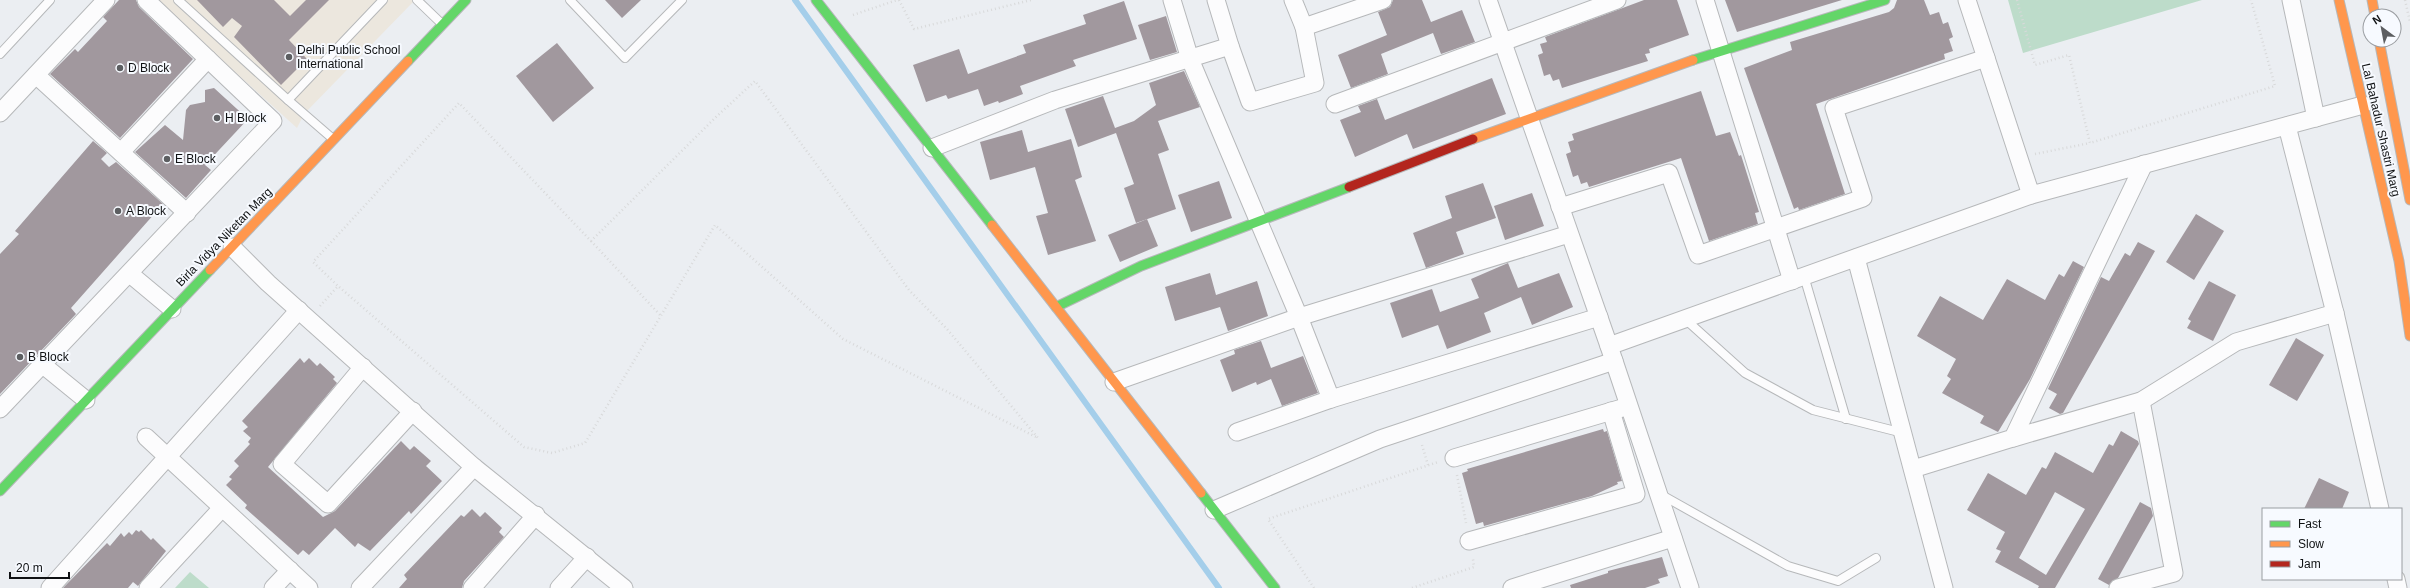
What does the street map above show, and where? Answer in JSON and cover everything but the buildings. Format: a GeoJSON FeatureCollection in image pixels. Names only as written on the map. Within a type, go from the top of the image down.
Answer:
{"type":"FeatureCollection","features":[{"type":"Feature","properties":{"kind":"street"},"geometry":{"type":"LineString","coordinates":[[0,113],[106,0]]}},
{"type":"Feature","properties":{"kind":"street"},"geometry":{"type":"LineString","coordinates":[[0,409],[130,274],[273,121],[146,0]]}},
{"type":"Feature","properties":{"kind":"street","name":"Birla Vidya Niketan Marg"},"geometry":{"type":"LineString","coordinates":[[0,491],[466,0]]}},
{"type":"Feature","properties":{"kind":"street"},"geometry":{"type":"LineString","coordinates":[[816,0],[1275,588]]}},
{"type":"Feature","properties":{"kind":"street"},"geometry":{"type":"LineString","coordinates":[[1172,0],[1190,59],[1299,317],[1331,399]]}},
{"type":"Feature","properties":{"kind":"street"},"geometry":{"type":"LineString","coordinates":[[1216,0],[1230,46],[1250,102],[1315,83],[1304,27],[1293,0]]}},
{"type":"Feature","properties":{"kind":"street"},"geometry":{"type":"LineString","coordinates":[[1304,27],[1383,0]]}},
{"type":"Feature","properties":{"kind":"street"},"geometry":{"type":"LineString","coordinates":[[1488,0],[1629,406],[1690,588]]}},
{"type":"Feature","properties":{"kind":"street"},"geometry":{"type":"LineString","coordinates":[[1335,104],[1503,44],[1618,0]]}},
{"type":"Feature","properties":{"kind":"street"},"geometry":{"type":"LineString","coordinates":[[1705,0],[1722,50],[1775,227],[1798,278]]}},
{"type":"Feature","properties":{"kind":"street"},"geometry":{"type":"LineString","coordinates":[[1056,307],[1141,266],[1258,220],[1529,118],[1722,50],[1885,0]]}},
{"type":"Feature","properties":{"kind":"street"},"geometry":{"type":"LineString","coordinates":[[1967,0],[2030,195]]}},
{"type":"Feature","properties":{"kind":"street"},"geometry":{"type":"LineString","coordinates":[[2291,0],[2316,118]]}},
{"type":"Feature","properties":{"kind":"street","name":"Lal Bahadur Shastri Marg"},"geometry":{"type":"LineString","coordinates":[[2339,0],[2399,261],[2410,336]]}},
{"type":"Feature","properties":{"kind":"street"},"geometry":{"type":"LineString","coordinates":[[932,148],[1055,100],[1230,46]]}},
{"type":"Feature","properties":{"kind":"street","name":"Lal Bahadur Shastri Marg"},"geometry":{"type":"LineString","coordinates":[[2381,48],[2410,200]]}},
{"type":"Feature","properties":{"kind":"street"},"geometry":{"type":"LineString","coordinates":[[121,152],[208,58]]}},
{"type":"Feature","properties":{"kind":"street"},"geometry":{"type":"LineString","coordinates":[[1560,207],[1669,172],[1698,254],[1863,198],[1834,108],[1986,58]]}},
{"type":"Feature","properties":{"kind":"street"},"geometry":{"type":"LineString","coordinates":[[36,75],[187,213]]}},
{"type":"Feature","properties":{"kind":"street"},"geometry":{"type":"LineString","coordinates":[[1214,510],[1380,439],[1611,354],[1685,319],[2030,195],[2363,105]]}},
{"type":"Feature","properties":{"kind":"street"},"geometry":{"type":"LineString","coordinates":[[2287,126],[2335,313],[2380,508]]}},
{"type":"Feature","properties":{"kind":"street"},"geometry":{"type":"LineString","coordinates":[[2013,438],[2144,164]]}},
{"type":"Feature","properties":{"kind":"street"},"geometry":{"type":"LineString","coordinates":[[1114,382],[1299,317],[1569,234]]}},
{"type":"Feature","properties":{"kind":"street"},"geometry":{"type":"LineString","coordinates":[[232,247],[474,467],[536,515],[624,588]]}},
{"type":"Feature","properties":{"kind":"street"},"geometry":{"type":"LineString","coordinates":[[1856,258],[1944,588]]}},
{"type":"Feature","properties":{"kind":"street"},"geometry":{"type":"LineString","coordinates":[[130,274],[172,309]]}},
{"type":"Feature","properties":{"kind":"street"},"geometry":{"type":"LineString","coordinates":[[1913,470],[2013,438],[2141,401],[2236,342],[2335,313]]}},
{"type":"Feature","properties":{"kind":"street"},"geometry":{"type":"LineString","coordinates":[[50,588],[168,458],[304,314]]}},
{"type":"Feature","properties":{"kind":"street"},"geometry":{"type":"LineString","coordinates":[[1238,432],[1331,399],[1598,318]]}},
{"type":"Feature","properties":{"kind":"street"},"geometry":{"type":"LineString","coordinates":[[43,365],[86,400]]}},
{"type":"Feature","properties":{"kind":"street"},"geometry":{"type":"LineString","coordinates":[[363,367],[282,464],[328,504],[413,411]]}},
{"type":"Feature","properties":{"kind":"street"},"geometry":{"type":"LineString","coordinates":[[2118,588],[2174,573],[2141,401]]}},
{"type":"Feature","properties":{"kind":"street"},"geometry":{"type":"LineString","coordinates":[[1454,458],[1629,406]]}},
{"type":"Feature","properties":{"kind":"street"},"geometry":{"type":"LineString","coordinates":[[1469,541],[1636,494],[1611,411]]}},
{"type":"Feature","properties":{"kind":"street"},"geometry":{"type":"LineString","coordinates":[[146,437],[309,588]]}},
{"type":"Feature","properties":{"kind":"street"},"geometry":{"type":"LineString","coordinates":[[360,588],[474,467]]}},
{"type":"Feature","properties":{"kind":"street"},"geometry":{"type":"LineString","coordinates":[[148,588],[222,508]]}},
{"type":"Feature","properties":{"kind":"street"},"geometry":{"type":"LineString","coordinates":[[472,588],[536,515]]}},
{"type":"Feature","properties":{"kind":"street"},"geometry":{"type":"LineString","coordinates":[[1512,588],[1673,538]]}},
{"type":"Feature","properties":{"kind":"street"},"geometry":{"type":"LineString","coordinates":[[559,588],[587,557]]}},
{"type":"Feature","properties":{"kind":"street"},"geometry":{"type":"LineString","coordinates":[[273,588],[290,570]]}},
{"type":"Feature","properties":{"kind":"lane"},"geometry":{"type":"LineString","coordinates":[[0,54],[50,0]]}},
{"type":"Feature","properties":{"kind":"lane"},"geometry":{"type":"LineString","coordinates":[[178,0],[333,140]]}},
{"type":"Feature","properties":{"kind":"lane"},"geometry":{"type":"LineString","coordinates":[[288,100],[383,0]]}},
{"type":"Feature","properties":{"kind":"lane"},"geometry":{"type":"LineString","coordinates":[[417,0],[443,25]]}},
{"type":"Feature","properties":{"kind":"lane"},"geometry":{"type":"LineString","coordinates":[[570,0],[625,58],[682,0]]}},
{"type":"Feature","properties":{"kind":"lane"},"geometry":{"type":"LineString","coordinates":[[1798,278],[1846,419]]}},
{"type":"Feature","properties":{"kind":"lane"},"geometry":{"type":"LineString","coordinates":[[1685,319],[1745,373],[1813,410],[1903,433]]}},
{"type":"Feature","properties":{"kind":"lane"},"geometry":{"type":"LineString","coordinates":[[1658,492],[1788,566],[1838,581],[1876,558]]}},
{"type":"Feature","properties":{"kind":"path"},"geometry":{"type":"LineString","coordinates":[[833,22],[898,0],[914,29],[1031,0]]}},
{"type":"Feature","properties":{"kind":"path"},"geometry":{"type":"LineString","coordinates":[[2017,0],[2035,65],[2069,55],[2090,143]]}},
{"type":"Feature","properties":{"kind":"path"},"geometry":{"type":"LineString","coordinates":[[2018,157],[2090,143],[2275,86],[2250,0]]}},
{"type":"Feature","properties":{"kind":"path"},"geometry":{"type":"LineString","coordinates":[[2405,0],[2410,22]]}},
{"type":"Feature","properties":{"kind":"path"},"geometry":{"type":"LineString","coordinates":[[591,241],[716,117],[755,81],[909,290],[947,329],[1038,438],[842,339],[715,225],[661,316],[585,443],[552,453],[524,447],[338,286],[313,262],[459,103],[661,316]]}},
{"type":"Feature","properties":{"kind":"path"},"geometry":{"type":"LineString","coordinates":[[304,314],[338,286]]}},
{"type":"Feature","properties":{"kind":"path"},"geometry":{"type":"LineString","coordinates":[[1314,588],[1268,519],[1454,458],[1474,567],[1412,588]]}},
{"type":"Feature","properties":{"kind":"shaded area","name":"Delhi Public School International"},"geometry":{"type":"Polygon","coordinates":[[[155,0],[415,0],[304,114],[297,128],[155,0]]]}},
{"type":"Feature","properties":{"kind":"green space"},"geometry":{"type":"Polygon","coordinates":[[[2008,0],[2202,0],[2023,53],[2008,0]]]}},
{"type":"Feature","properties":{"kind":"green space"},"geometry":{"type":"Polygon","coordinates":[[[190,572],[209,588],[175,588],[190,572]]]}},
{"type":"Feature","properties":{"kind":"waterway"},"geometry":{"type":"LineString","coordinates":[[795,0],[1219,588]]}},
{"type":"Feature","properties":{"kind":"traffic: fast"},"geometry":{"type":"LineString","coordinates":[[408,61],[466,0]]}},
{"type":"Feature","properties":{"kind":"traffic: fast"},"geometry":{"type":"LineString","coordinates":[[816,0],[992,225]]}},
{"type":"Feature","properties":{"kind":"traffic: fast"},"geometry":{"type":"LineString","coordinates":[[1693,60],[1885,0]]}},
{"type":"Feature","properties":{"kind":"traffic: fast"},"geometry":{"type":"LineString","coordinates":[[1056,307],[1141,266],[1349,187]]}},
{"type":"Feature","properties":{"kind":"traffic: fast"},"geometry":{"type":"LineString","coordinates":[[0,491],[210,270]]}},
{"type":"Feature","properties":{"kind":"traffic: fast"},"geometry":{"type":"LineString","coordinates":[[1201,493],[1275,588]]}},
{"type":"Feature","properties":{"kind":"traffic: slow"},"geometry":{"type":"LineString","coordinates":[[2339,0],[2399,261],[2410,336]]}},
{"type":"Feature","properties":{"kind":"traffic: slow"},"geometry":{"type":"LineString","coordinates":[[2372,0],[2374,8]]}},
{"type":"Feature","properties":{"kind":"traffic: slow"},"geometry":{"type":"LineString","coordinates":[[2381,48],[2410,200]]}},
{"type":"Feature","properties":{"kind":"traffic: slow"},"geometry":{"type":"LineString","coordinates":[[1473,139],[1693,60]]}},
{"type":"Feature","properties":{"kind":"traffic: slow"},"geometry":{"type":"LineString","coordinates":[[210,270],[408,61]]}},
{"type":"Feature","properties":{"kind":"traffic: slow"},"geometry":{"type":"LineString","coordinates":[[992,225],[1201,493]]}},
{"type":"Feature","properties":{"kind":"traffic: jam"},"geometry":{"type":"LineString","coordinates":[[1349,187],[1473,139]]}},
{"type":"Feature","properties":{"kind":"place","name":"Delhi Public School International"},"geometry":{"type":"Point","coordinates":[289,57]}},
{"type":"Feature","properties":{"kind":"place","name":"D Block"},"geometry":{"type":"Point","coordinates":[120,68]}},
{"type":"Feature","properties":{"kind":"place","name":"H Block"},"geometry":{"type":"Point","coordinates":[217,118]}},
{"type":"Feature","properties":{"kind":"place","name":"E Block"},"geometry":{"type":"Point","coordinates":[167,159]}},
{"type":"Feature","properties":{"kind":"place","name":"A Block"},"geometry":{"type":"Point","coordinates":[118,211]}},
{"type":"Feature","properties":{"kind":"place","name":"B Block"},"geometry":{"type":"Point","coordinates":[20,357]}}]}
